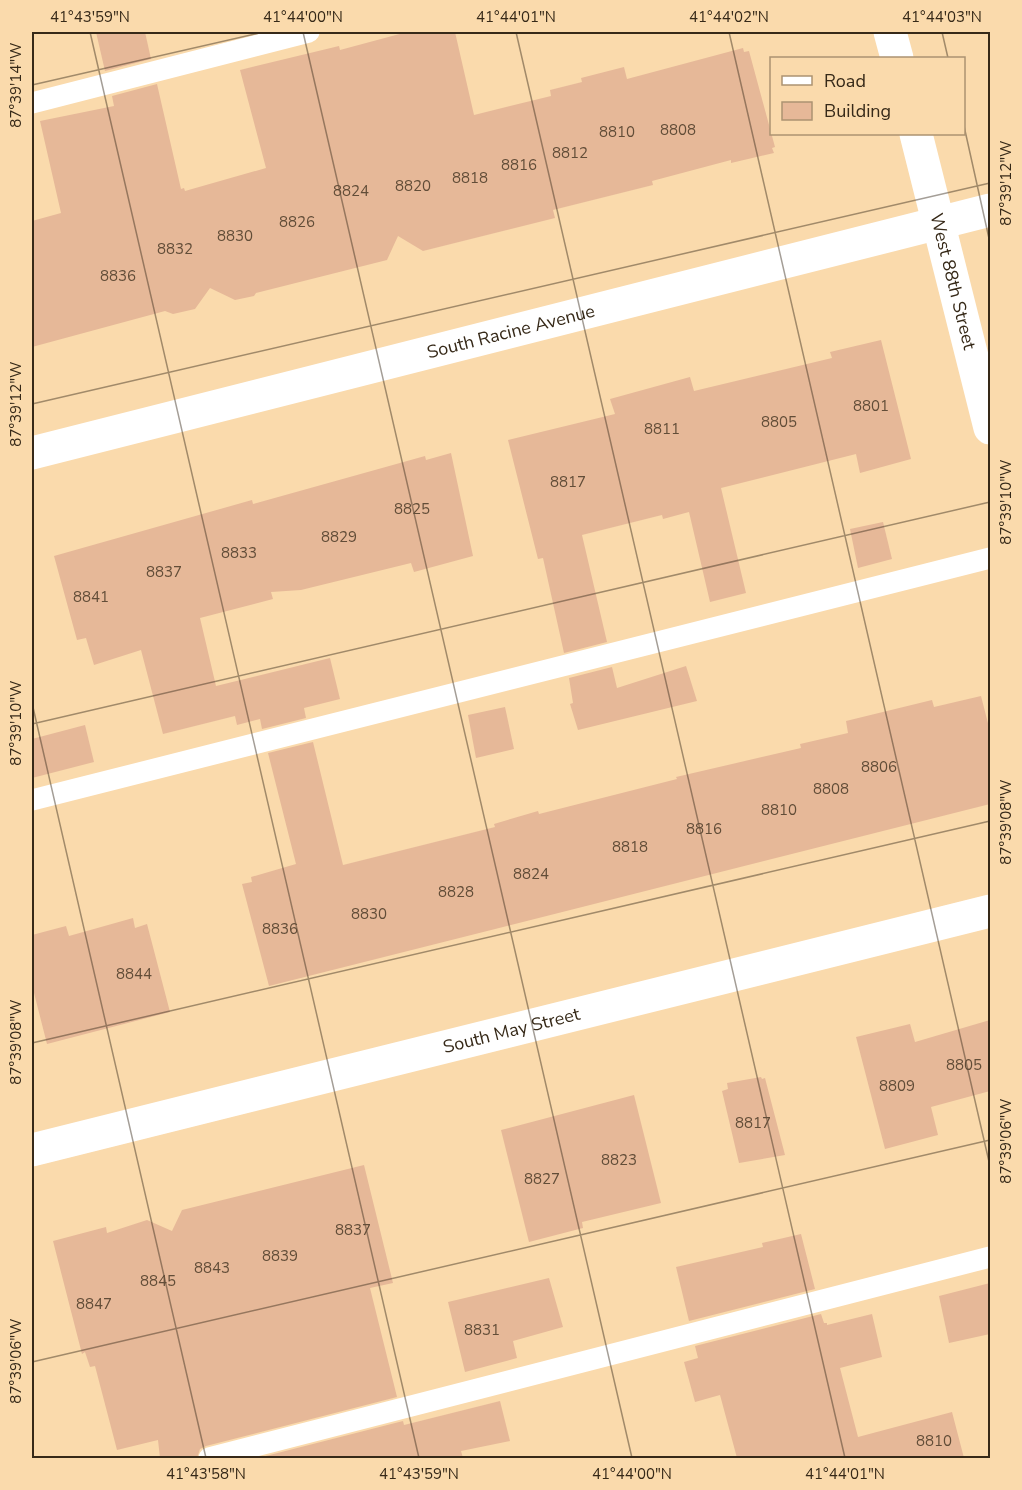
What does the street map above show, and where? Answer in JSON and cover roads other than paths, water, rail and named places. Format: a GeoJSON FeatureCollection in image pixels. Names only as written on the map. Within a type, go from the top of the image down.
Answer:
{"type":"FeatureCollection","features":[{"type":"Feature","properties":{"kind":"street"},"geometry":{"type":"LineString","coordinates":[[890,32],[897,57]]}},
{"type":"Feature","properties":{"kind":"street","name":"West 88th Street"},"geometry":{"type":"LineString","coordinates":[[916,135],[990,428]]}},
{"type":"Feature","properties":{"kind":"street","name":"South Racine Avenue"},"geometry":{"type":"LineString","coordinates":[[32,453],[990,210]]}},
{"type":"Feature","properties":{"kind":"street","name":"South May Street"},"geometry":{"type":"LineString","coordinates":[[32,1150],[990,910]]}},
{"type":"Feature","properties":{"kind":"lane"},"geometry":{"type":"LineString","coordinates":[[32,103],[309,32]]}},
{"type":"Feature","properties":{"kind":"lane"},"geometry":{"type":"LineString","coordinates":[[32,800],[990,558]]}},
{"type":"Feature","properties":{"kind":"lane"},"geometry":{"type":"LineString","coordinates":[[209,1458],[990,1257]]}}]}
